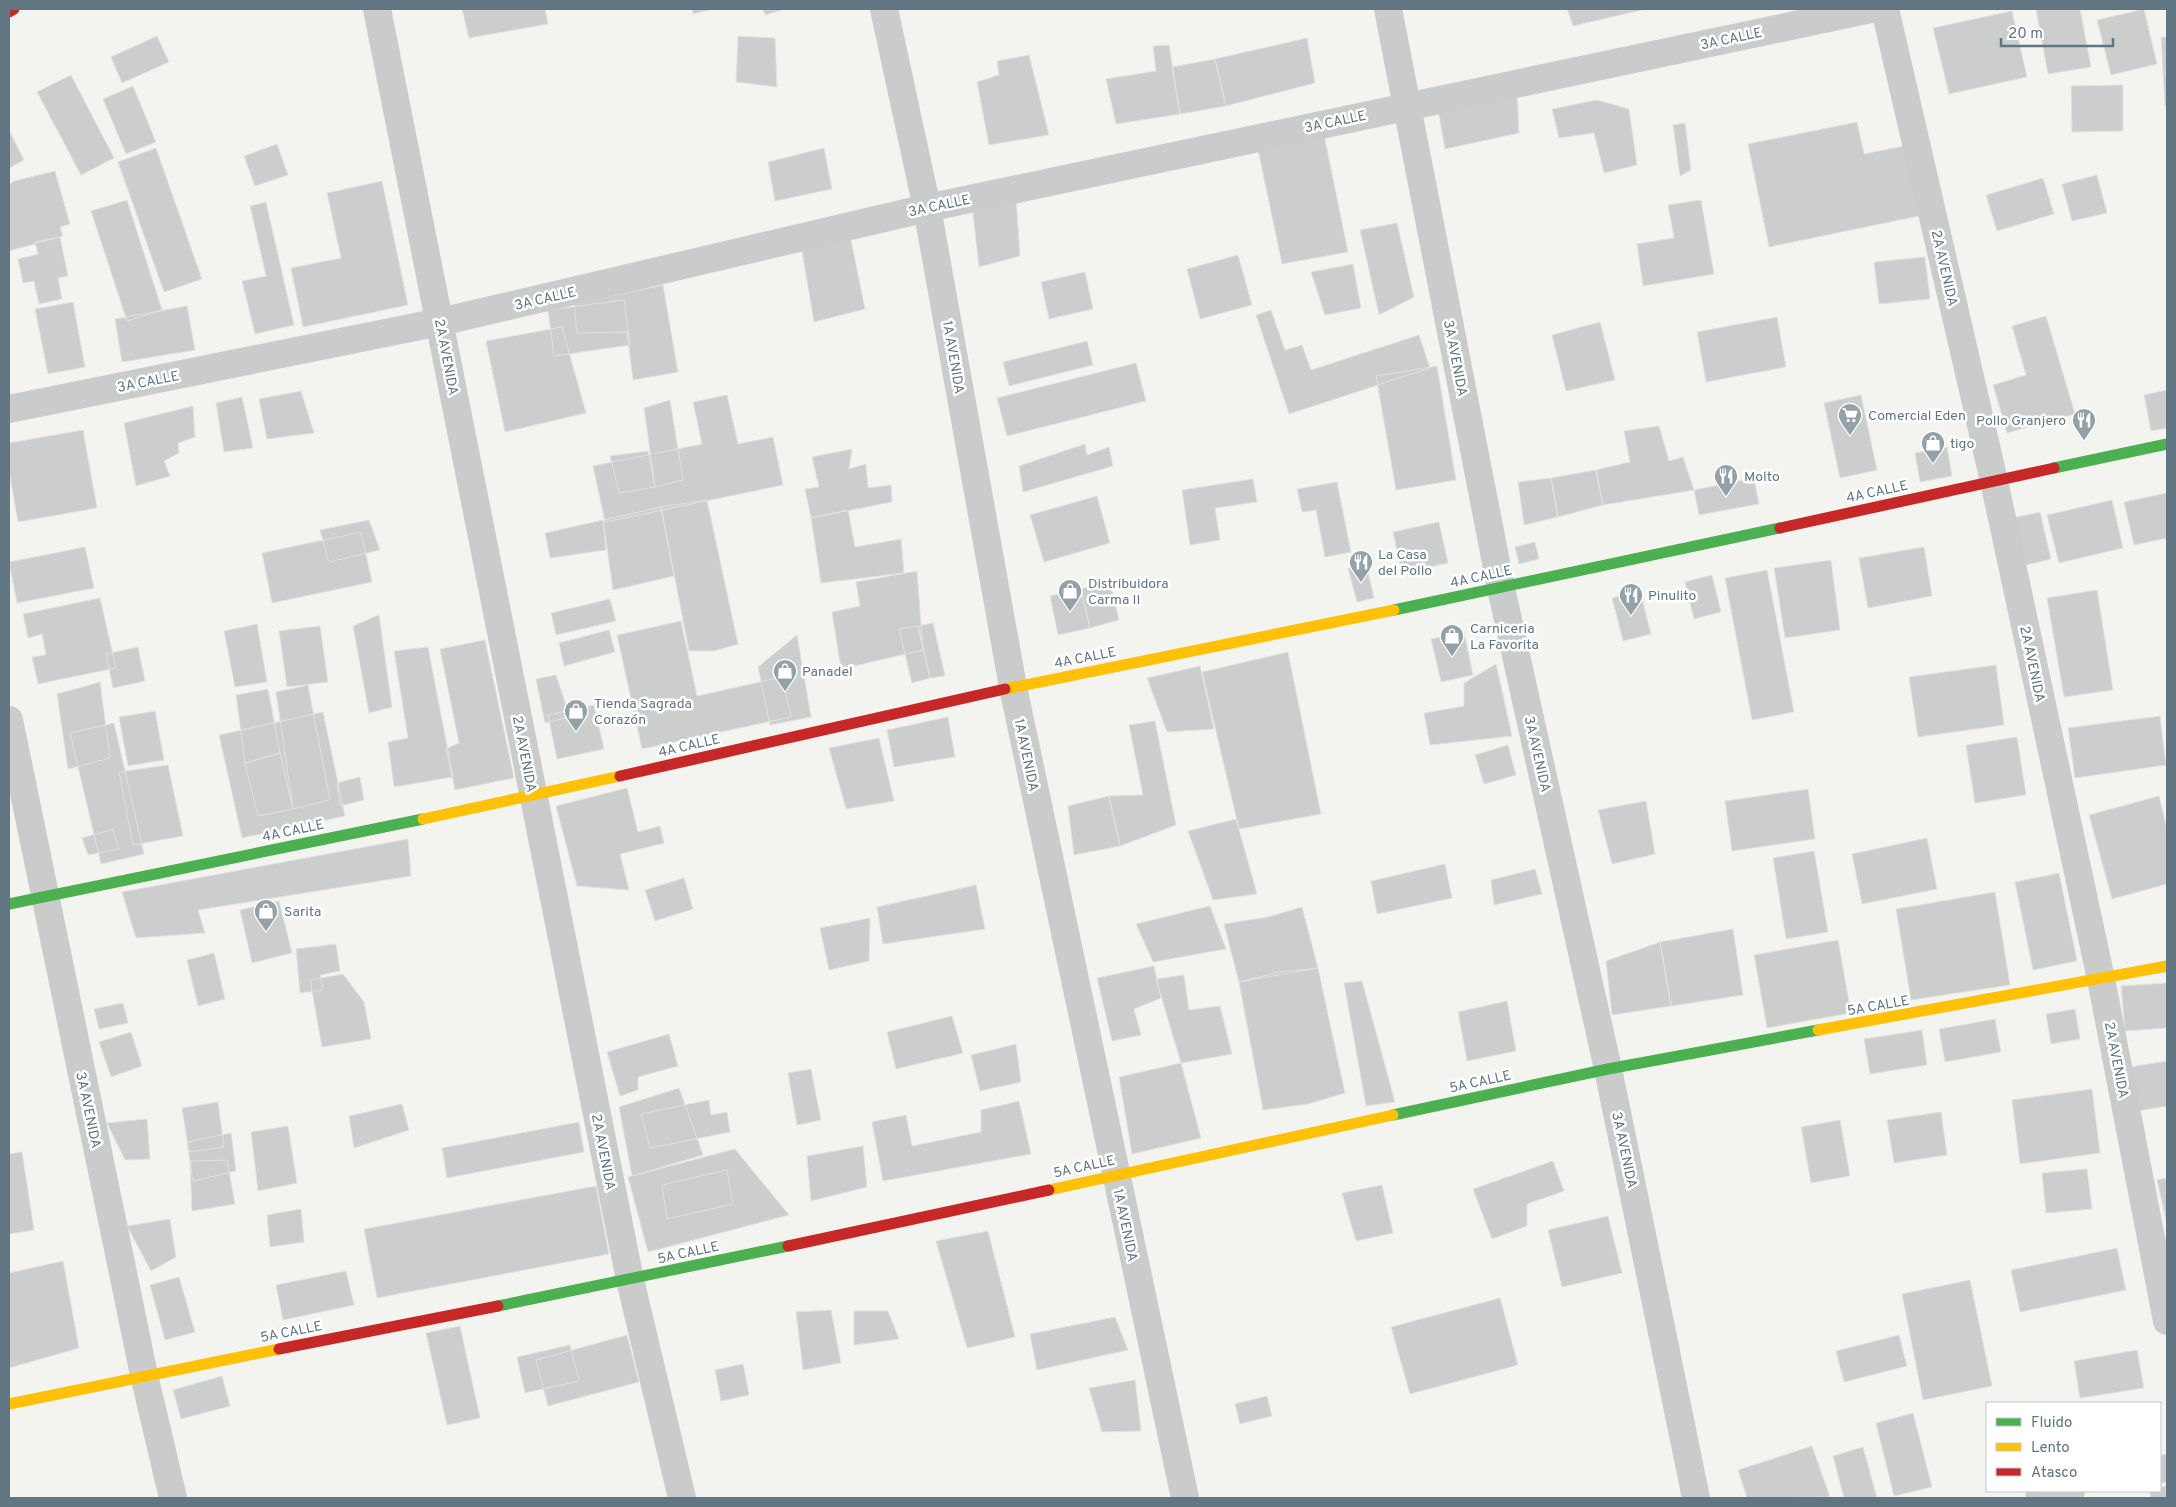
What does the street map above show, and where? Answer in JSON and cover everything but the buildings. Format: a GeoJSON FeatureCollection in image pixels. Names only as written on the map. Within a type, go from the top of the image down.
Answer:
{"type":"FeatureCollection","features":[{"type":"Feature","properties":{"kind":"street"},"geometry":{"type":"LineString","coordinates":[[9,12],[14,9]]}},
{"type":"Feature","properties":{"kind":"street","name":"2A AVENIDA"},"geometry":{"type":"LineString","coordinates":[[377,9],[630,1280],[682,1498]]}},
{"type":"Feature","properties":{"kind":"street","name":"1A AVENIDA"},"geometry":{"type":"LineString","coordinates":[[884,9],[927,208],[1013,687],[1185,1498]]}},
{"type":"Feature","properties":{"kind":"street","name":"3A AVENIDA"},"geometry":{"type":"LineString","coordinates":[[1388,9],[1501,588],[1608,1069],[1696,1498]]}},
{"type":"Feature","properties":{"kind":"street","name":"3A CALLE"},"geometry":{"type":"LineString","coordinates":[[9,409],[440,322],[927,208],[1871,9]]}},
{"type":"Feature","properties":{"kind":"street","name":"2A AVENIDA"},"geometry":{"type":"LineString","coordinates":[[1886,9],[1994,481],[2101,979],[2167,1322]]}},
{"type":"Feature","properties":{"kind":"street","name":"4A CALLE"},"geometry":{"type":"LineString","coordinates":[[9,904],[533,796],[1013,687],[1501,588],[2167,444]]}},
{"type":"Feature","properties":{"kind":"street","name":"3A AVENIDA"},"geometry":{"type":"LineString","coordinates":[[9,720],[144,1375],[173,1498]]}},
{"type":"Feature","properties":{"kind":"street","name":"5A CALLE"},"geometry":{"type":"LineString","coordinates":[[9,1404],[144,1375],[630,1280],[1608,1069],[2167,966]]}},
{"type":"Feature","properties":{"kind":"street"},"geometry":{"type":"LineString","coordinates":[[2039,1498],[2066,1492]]}},
{"type":"Feature","properties":{"kind":"traffic: fast"},"geometry":{"type":"LineString","coordinates":[[2054,468],[2167,444]]}},
{"type":"Feature","properties":{"kind":"traffic: fast"},"geometry":{"type":"LineString","coordinates":[[1394,610],[1780,528]]}},
{"type":"Feature","properties":{"kind":"traffic: fast"},"geometry":{"type":"LineString","coordinates":[[9,904],[423,819]]}},
{"type":"Feature","properties":{"kind":"traffic: fast"},"geometry":{"type":"LineString","coordinates":[[1393,1115],[1608,1069],[1818,1030]]}},
{"type":"Feature","properties":{"kind":"traffic: fast"},"geometry":{"type":"LineString","coordinates":[[498,1306],[788,1246]]}},
{"type":"Feature","properties":{"kind":"traffic: slow"},"geometry":{"type":"LineString","coordinates":[[1005,689],[1394,610]]}},
{"type":"Feature","properties":{"kind":"traffic: slow"},"geometry":{"type":"LineString","coordinates":[[423,819],[620,776]]}},
{"type":"Feature","properties":{"kind":"traffic: slow"},"geometry":{"type":"LineString","coordinates":[[1818,1030],[2167,966]]}},
{"type":"Feature","properties":{"kind":"traffic: slow"},"geometry":{"type":"LineString","coordinates":[[1049,1190],[1393,1115]]}},
{"type":"Feature","properties":{"kind":"traffic: slow"},"geometry":{"type":"LineString","coordinates":[[9,1404],[279,1349]]}},
{"type":"Feature","properties":{"kind":"traffic: jam"},"geometry":{"type":"LineString","coordinates":[[9,12],[14,9]]}},
{"type":"Feature","properties":{"kind":"traffic: jam"},"geometry":{"type":"LineString","coordinates":[[1780,528],[2054,468]]}},
{"type":"Feature","properties":{"kind":"traffic: jam"},"geometry":{"type":"LineString","coordinates":[[620,776],[1005,689]]}},
{"type":"Feature","properties":{"kind":"traffic: jam"},"geometry":{"type":"LineString","coordinates":[[788,1246],[1049,1190]]}},
{"type":"Feature","properties":{"kind":"traffic: jam"},"geometry":{"type":"LineString","coordinates":[[279,1349],[498,1306]]}},
{"type":"Feature","properties":{"kind":"place","name":"Comercial Eden"},"geometry":{"type":"Point","coordinates":[1850,436]}},
{"type":"Feature","properties":{"kind":"place","name":"Pollo Granjero"},"geometry":{"type":"Point","coordinates":[2084,441]}},
{"type":"Feature","properties":{"kind":"place","name":"tigo"},"geometry":{"type":"Point","coordinates":[1933,464]}},
{"type":"Feature","properties":{"kind":"place","name":"Molto"},"geometry":{"type":"Point","coordinates":[1726,497]}},
{"type":"Feature","properties":{"kind":"place","name":"La Casa del Pollo"},"geometry":{"type":"Point","coordinates":[1361,583]}},
{"type":"Feature","properties":{"kind":"place","name":"Distribuidora Carma II"},"geometry":{"type":"Point","coordinates":[1070,612]}},
{"type":"Feature","properties":{"kind":"place","name":"Pinulito"},"geometry":{"type":"Point","coordinates":[1631,616]}},
{"type":"Feature","properties":{"kind":"place","name":"Carniceria La Favorita"},"geometry":{"type":"Point","coordinates":[1452,657]}},
{"type":"Feature","properties":{"kind":"place","name":"Panadel"},"geometry":{"type":"Point","coordinates":[785,692]}},
{"type":"Feature","properties":{"kind":"place","name":"Tienda Sagrada Corazón"},"geometry":{"type":"Point","coordinates":[576,732]}},
{"type":"Feature","properties":{"kind":"place","name":"Sarita"},"geometry":{"type":"Point","coordinates":[266,932]}}]}
